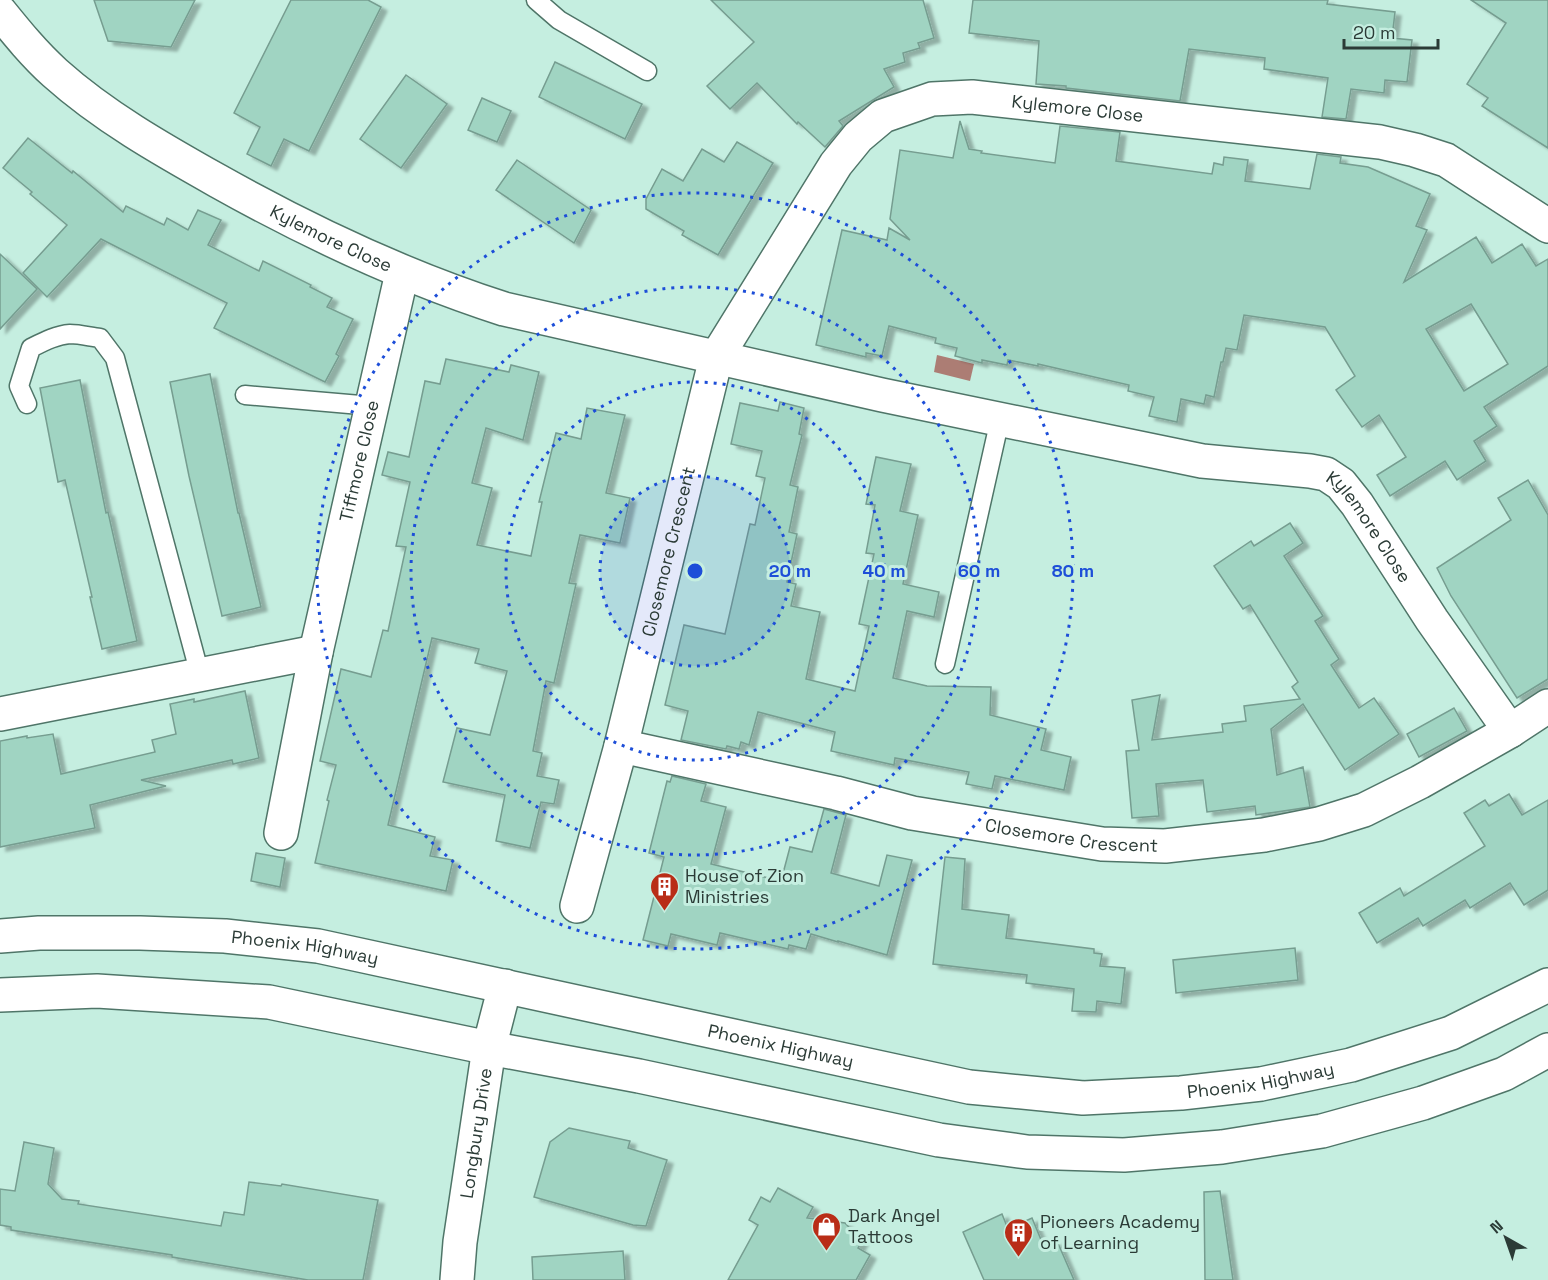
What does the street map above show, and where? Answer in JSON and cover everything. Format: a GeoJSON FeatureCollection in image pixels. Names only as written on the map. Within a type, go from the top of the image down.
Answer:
{"type":"FeatureCollection","features":[{"type":"Feature","properties":{"kind":"street","name":"Kylemore Close"},"geometry":{"type":"LineString","coordinates":[[0,12],[21,38],[55,73],[109,116],[169,153],[265,208],[402,273],[458,294],[504,309],[716,358],[1202,461],[1326,474],[1341,484],[1357,504],[1432,620],[1509,731]]}},
{"type":"Feature","properties":{"kind":"street","name":"Kylemore Close"},"geometry":{"type":"LineString","coordinates":[[716,358],[836,164],[858,138],[883,116],[932,99],[972,97],[1389,144],[1446,160],[1548,226]]}},
{"type":"Feature","properties":{"kind":"street","name":"Tiffmore Close"},"geometry":{"type":"LineString","coordinates":[[281,833],[316,652],[402,273]]}},
{"type":"Feature","properties":{"kind":"street","name":"Closemore Crescent"},"geometry":{"type":"LineString","coordinates":[[577,906],[621,746],[716,358]]}},
{"type":"Feature","properties":{"kind":"street"},"geometry":{"type":"LineString","coordinates":[[0,714],[316,652]]}},
{"type":"Feature","properties":{"kind":"street"},"geometry":{"type":"LineString","coordinates":[[1509,731],[1548,706]]}},
{"type":"Feature","properties":{"kind":"street","name":"Closemore Crescent"},"geometry":{"type":"LineString","coordinates":[[621,746],[836,793],[912,813],[1102,844],[1165,846],[1264,835],[1319,824],[1364,810],[1420,782],[1509,731]]}},
{"type":"Feature","properties":{"kind":"street","name":"Phoenix Highway"},"geometry":{"type":"LineString","coordinates":[[0,936],[39,933],[140,933],[225,936],[318,946],[969,1087],[1083,1098],[1181,1093],[1261,1084],[1350,1065],[1451,1033],[1548,985]]}},
{"type":"Feature","properties":{"kind":"street","name":"Longbury Drive"},"geometry":{"type":"LineString","coordinates":[[457,1280],[460,1242],[489,1048],[505,986]]}},
{"type":"Feature","properties":{"kind":"street"},"geometry":{"type":"LineString","coordinates":[[0,995],[97,991],[269,1002],[489,1048],[639,1076],[939,1140],[1027,1152],[1124,1155],[1222,1147],[1322,1131],[1423,1103],[1504,1074],[1548,1050]]}},
{"type":"Feature","properties":{"kind":"lane"},"geometry":{"type":"LineString","coordinates":[[536,0],[559,20],[647,71]]}},
{"type":"Feature","properties":{"kind":"lane"},"geometry":{"type":"LineString","coordinates":[[27,405],[19,387],[32,348],[51,338],[70,334],[100,338],[115,358],[200,675]]}},
{"type":"Feature","properties":{"kind":"lane"},"geometry":{"type":"LineString","coordinates":[[245,395],[372,406]]}},
{"type":"Feature","properties":{"kind":"lane"},"geometry":{"type":"LineString","coordinates":[[945,664],[1000,419]]}},
{"type":"Feature","properties":{"kind":"shaded area"},"geometry":{"type":"Polygon","coordinates":[[[937,355],[974,364],[970,381],[934,372],[937,355]]]}},
{"type":"Feature","properties":{"kind":"building"},"geometry":{"type":"Polygon","coordinates":[[[94,0],[195,0],[171,47],[108,41],[94,0]]]}},
{"type":"Feature","properties":{"kind":"building"},"geometry":{"type":"Polygon","coordinates":[[[291,0],[368,0],[381,7],[309,151],[284,139],[271,166],[247,154],[260,127],[234,113],[291,0]]]}},
{"type":"Feature","properties":{"kind":"building"},"geometry":{"type":"Polygon","coordinates":[[[711,0],[923,0],[934,38],[918,43],[920,48],[903,53],[905,62],[884,69],[894,87],[839,121],[843,126],[825,147],[798,122],[797,124],[757,83],[730,109],[707,86],[754,42],[711,0]]]}},
{"type":"Feature","properties":{"kind":"building"},"geometry":{"type":"Polygon","coordinates":[[[973,0],[1328,0],[1327,4],[1395,12],[1392,38],[1412,40],[1407,82],[1385,80],[1384,93],[1351,89],[1346,119],[1322,117],[1328,78],[1264,69],[1265,58],[1189,49],[1180,101],[1036,84],[1039,41],[969,33],[973,0]]]}},
{"type":"Feature","properties":{"kind":"building"},"geometry":{"type":"Polygon","coordinates":[[[1471,0],[1548,0],[1548,148],[1482,106],[1488,98],[1467,84],[1506,23],[1471,0]]]}},
{"type":"Feature","properties":{"kind":"building"},"geometry":{"type":"Polygon","coordinates":[[[555,62],[642,104],[625,139],[539,97],[555,62]]]}},
{"type":"Feature","properties":{"kind":"building"},"geometry":{"type":"Polygon","coordinates":[[[406,75],[447,104],[401,168],[360,139],[406,75]]]}},
{"type":"Feature","properties":{"kind":"building"},"geometry":{"type":"Polygon","coordinates":[[[482,98],[511,111],[497,142],[468,130],[482,98]]]}},
{"type":"Feature","properties":{"kind":"building"},"geometry":{"type":"Polygon","coordinates":[[[960,121],[969,149],[982,151],[981,153],[1055,163],[1060,126],[1120,132],[1116,161],[1212,174],[1214,163],[1223,165],[1224,157],[1248,160],[1245,181],[1310,189],[1317,154],[1341,157],[1340,163],[1368,167],[1430,194],[1416,226],[1427,230],[1404,282],[1476,237],[1492,263],[1522,244],[1536,266],[1548,259],[1548,366],[1484,407],[1497,426],[1474,441],[1486,461],[1457,480],[1445,461],[1390,496],[1377,475],[1406,457],[1379,415],[1362,427],[1336,390],[1355,376],[1325,327],[1244,315],[1237,350],[1226,348],[1214,397],[1206,395],[1204,404],[1181,399],[1177,422],[1149,416],[1154,397],[1128,391],[1129,385],[1038,364],[1038,366],[1008,360],[1007,365],[982,360],[982,363],[955,356],[957,348],[935,343],[936,338],[889,326],[882,356],[866,353],[866,357],[816,345],[842,230],[887,240],[889,228],[910,240],[890,219],[900,150],[953,158],[960,121]],[[1471,304],[1426,329],[1464,391],[1508,364],[1471,304]]]}},
{"type":"Feature","properties":{"kind":"building"},"geometry":{"type":"Polygon","coordinates":[[[28,138],[123,212],[126,206],[164,225],[167,218],[188,230],[198,210],[221,220],[208,245],[259,271],[263,261],[332,298],[327,307],[353,319],[336,354],[339,356],[325,382],[214,328],[227,303],[101,239],[47,297],[23,273],[67,225],[3,168],[28,138]]]}},
{"type":"Feature","properties":{"kind":"building"},"geometry":{"type":"Polygon","coordinates":[[[737,142],[773,163],[718,255],[682,235],[684,231],[646,209],[646,199],[662,169],[683,181],[702,149],[724,162],[737,142]]]}},
{"type":"Feature","properties":{"kind":"building"},"geometry":{"type":"Polygon","coordinates":[[[517,160],[591,210],[574,243],[496,190],[517,160]]]}},
{"type":"Feature","properties":{"kind":"building"},"geometry":{"type":"Polygon","coordinates":[[[0,254],[37,289],[0,329],[0,254]]]}},
{"type":"Feature","properties":{"kind":"building"},"geometry":{"type":"Polygon","coordinates":[[[446,359],[509,372],[511,365],[539,372],[523,440],[486,428],[472,483],[492,488],[477,545],[531,556],[542,502],[539,502],[556,433],[581,439],[587,408],[625,415],[606,493],[630,498],[620,543],[580,535],[569,583],[576,584],[554,683],[546,681],[533,751],[542,753],[537,776],[559,780],[554,804],[541,802],[530,848],[496,841],[505,795],[443,782],[457,728],[490,735],[507,671],[475,663],[479,649],[432,638],[388,825],[435,837],[430,856],[453,860],[446,891],[315,863],[336,765],[320,761],[341,669],[371,677],[383,630],[388,631],[406,547],[396,546],[410,482],[382,475],[388,452],[409,457],[425,381],[440,384],[446,359]]]}},
{"type":"Feature","properties":{"kind":"building"},"geometry":{"type":"Polygon","coordinates":[[[210,374],[238,513],[261,607],[222,616],[189,476],[170,382],[210,374]]]}},
{"type":"Feature","properties":{"kind":"building"},"geometry":{"type":"Polygon","coordinates":[[[80,380],[106,513],[108,512],[137,641],[102,649],[65,480],[58,482],[40,388],[80,380]]]}},
{"type":"Feature","properties":{"kind":"building"},"geometry":{"type":"Polygon","coordinates":[[[780,402],[804,408],[799,434],[802,435],[790,485],[798,487],[789,532],[797,534],[787,582],[796,584],[791,606],[820,612],[806,679],[855,691],[869,626],[859,624],[874,554],[866,553],[875,505],[866,504],[876,457],[911,464],[900,511],[918,515],[903,584],[939,592],[934,617],[907,611],[893,678],[927,686],[991,687],[990,715],[1046,729],[1041,750],[1071,757],[1064,790],[995,776],[992,789],[966,784],[969,772],[895,758],[894,765],[831,751],[835,732],[758,712],[749,745],[741,742],[739,749],[727,746],[726,749],[681,740],[688,711],[665,705],[684,625],[725,634],[750,524],[755,525],[765,478],[756,476],[762,451],[731,444],[740,403],[778,411],[780,402]]]}},
{"type":"Feature","properties":{"kind":"building"},"geometry":{"type":"Polygon","coordinates":[[[1528,480],[1548,515],[1548,679],[1517,698],[1451,596],[1437,568],[1511,520],[1498,498],[1528,480]]]}},
{"type":"Feature","properties":{"kind":"building"},"geometry":{"type":"Polygon","coordinates":[[[1290,523],[1303,543],[1284,556],[1323,616],[1315,621],[1339,659],[1331,665],[1359,708],[1374,698],[1399,734],[1345,770],[1303,704],[1271,729],[1277,775],[1303,767],[1310,807],[1256,815],[1255,806],[1207,812],[1203,780],[1156,784],[1159,816],[1132,818],[1126,751],[1139,750],[1132,700],[1160,695],[1152,740],[1223,732],[1222,724],[1246,721],[1244,706],[1300,699],[1292,687],[1298,682],[1250,605],[1243,609],[1214,566],[1251,541],[1254,546],[1290,523]]]}},
{"type":"Feature","properties":{"kind":"building"},"geometry":{"type":"Polygon","coordinates":[[[245,691],[259,758],[233,764],[232,760],[141,780],[166,786],[90,805],[95,828],[0,847],[0,741],[53,734],[61,774],[155,752],[152,740],[176,734],[170,704],[194,699],[194,702],[245,691]]]}},
{"type":"Feature","properties":{"kind":"building"},"geometry":{"type":"Polygon","coordinates":[[[1454,708],[1467,731],[1419,757],[1407,734],[1454,708]]]}},
{"type":"Feature","properties":{"kind":"building"},"geometry":{"type":"Polygon","coordinates":[[[672,776],[706,784],[701,801],[726,807],[711,864],[781,881],[790,847],[812,852],[824,809],[846,815],[831,873],[879,886],[887,855],[912,860],[887,955],[811,934],[806,949],[789,945],[788,949],[720,933],[717,945],[671,934],[668,946],[643,940],[664,857],[649,853],[667,781],[670,782],[672,776]]]}},
{"type":"Feature","properties":{"kind":"building"},"geometry":{"type":"Polygon","coordinates":[[[1509,794],[1522,815],[1548,800],[1548,890],[1524,905],[1510,883],[1470,908],[1465,900],[1423,926],[1418,918],[1377,943],[1359,913],[1400,888],[1404,896],[1485,846],[1464,813],[1485,800],[1489,806],[1509,794]]]}},
{"type":"Feature","properties":{"kind":"building"},"geometry":{"type":"Polygon","coordinates":[[[256,853],[285,858],[280,887],[251,881],[256,853]]]}},
{"type":"Feature","properties":{"kind":"building"},"geometry":{"type":"Polygon","coordinates":[[[945,857],[965,859],[962,909],[1009,915],[1006,938],[1094,949],[1094,953],[1102,954],[1100,966],[1125,968],[1121,1004],[1097,1001],[1096,1012],[1072,1011],[1074,989],[1026,983],[1027,975],[933,964],[945,857]]]}},
{"type":"Feature","properties":{"kind":"building"},"geometry":{"type":"Polygon","coordinates":[[[1295,948],[1298,980],[1176,993],[1173,960],[1295,948]]]}},
{"type":"Feature","properties":{"kind":"building"},"geometry":{"type":"Polygon","coordinates":[[[569,1128],[630,1141],[628,1148],[667,1160],[646,1226],[633,1225],[534,1197],[550,1142],[569,1128]]]}},
{"type":"Feature","properties":{"kind":"building"},"geometry":{"type":"Polygon","coordinates":[[[24,1142],[54,1148],[48,1184],[62,1199],[79,1201],[78,1204],[221,1226],[224,1212],[244,1215],[249,1182],[281,1186],[282,1184],[378,1200],[363,1280],[308,1280],[172,1257],[172,1255],[11,1230],[11,1227],[0,1225],[0,1189],[15,1191],[24,1142]]]}},
{"type":"Feature","properties":{"kind":"building"},"geometry":{"type":"Polygon","coordinates":[[[778,1188],[813,1207],[807,1218],[845,1223],[862,1241],[858,1248],[870,1255],[856,1280],[728,1280],[758,1225],[749,1220],[761,1197],[770,1202],[778,1188]]]}},
{"type":"Feature","properties":{"kind":"building"},"geometry":{"type":"Polygon","coordinates":[[[1220,1191],[1233,1280],[1205,1280],[1204,1192],[1220,1191]]]}},
{"type":"Feature","properties":{"kind":"building","name":"Pioneers Academy of Learning"},"geometry":{"type":"Polygon","coordinates":[[[1002,1214],[1008,1229],[1032,1218],[1044,1247],[1057,1241],[1074,1280],[984,1280],[963,1232],[1002,1214]]]}},
{"type":"Feature","properties":{"kind":"building"},"geometry":{"type":"Polygon","coordinates":[[[623,1251],[625,1280],[533,1280],[532,1257],[623,1251]]]}},
{"type":"Feature","properties":{"kind":"place","name":"House of Zion Ministries"},"geometry":{"type":"Point","coordinates":[664,912]}},
{"type":"Feature","properties":{"kind":"place","name":"Dark Angel Tattoos"},"geometry":{"type":"Point","coordinates":[827,1252]}},
{"type":"Feature","properties":{"kind":"place","name":"Pioneers Academy of Learning"},"geometry":{"type":"Point","coordinates":[1019,1258]}}]}
